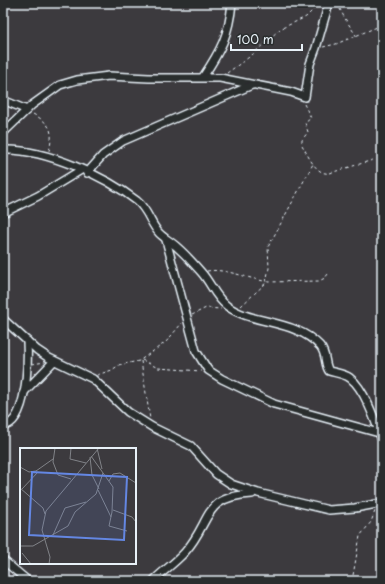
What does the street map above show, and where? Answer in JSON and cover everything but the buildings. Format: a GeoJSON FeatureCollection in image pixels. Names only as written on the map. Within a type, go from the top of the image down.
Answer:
{"type":"FeatureCollection","features":[{"type":"Feature","properties":{"kind":"street"},"geometry":{"type":"LineString","coordinates":[[203,77],[220,51],[226,36],[232,3]]}},
{"type":"Feature","properties":{"kind":"street"},"geometry":{"type":"LineString","coordinates":[[3,133],[26,110],[60,85],[77,80],[123,75],[149,78],[220,78],[291,92],[304,97],[306,96],[310,64],[329,3]]}},
{"type":"Feature","properties":{"kind":"street"},"geometry":{"type":"LineString","coordinates":[[3,213],[84,171],[123,141],[252,85]]}},
{"type":"Feature","properties":{"kind":"street"},"geometry":{"type":"LineString","coordinates":[[3,100],[26,110]]}},
{"type":"Feature","properties":{"kind":"street"},"geometry":{"type":"LineString","coordinates":[[3,150],[21,150],[47,157],[84,171],[115,186],[138,202],[147,212],[156,228],[166,240],[180,249],[201,272],[215,294],[228,306],[234,310],[304,333],[320,346],[326,355],[329,371],[349,378],[355,384],[367,404],[381,437]]}},
{"type":"Feature","properties":{"kind":"street"},"geometry":{"type":"LineString","coordinates":[[166,240],[199,358],[208,370],[222,379],[274,404],[381,437]]}},
{"type":"Feature","properties":{"kind":"street"},"geometry":{"type":"LineString","coordinates":[[3,319],[27,341],[54,362],[93,379],[128,412],[152,427],[191,446],[216,474],[226,482],[258,493],[329,510],[379,504]]}},
{"type":"Feature","properties":{"kind":"street"},"geometry":{"type":"LineString","coordinates":[[3,426],[7,425],[14,419],[24,392],[28,365],[27,341]]}},
{"type":"Feature","properties":{"kind":"street"},"geometry":{"type":"LineString","coordinates":[[24,392],[54,362]]}},
{"type":"Feature","properties":{"kind":"street"},"geometry":{"type":"LineString","coordinates":[[152,581],[185,552],[216,503],[231,496],[258,493]]}},
{"type":"Feature","properties":{"kind":"street"},"geometry":{"type":"LineString","coordinates":[[3,560],[28,581]]}},
{"type":"Feature","properties":{"kind":"path"},"geometry":{"type":"LineString","coordinates":[[220,78],[252,55],[280,29],[306,18],[320,3]]}},
{"type":"Feature","properties":{"kind":"path"},"geometry":{"type":"LineString","coordinates":[[337,3],[344,18],[357,36]]}},
{"type":"Feature","properties":{"kind":"path"},"geometry":{"type":"LineString","coordinates":[[316,48],[336,44],[382,25]]}},
{"type":"Feature","properties":{"kind":"path"},"geometry":{"type":"LineString","coordinates":[[304,97],[311,118],[305,123],[308,132],[301,142],[320,172],[326,174],[374,160]]}},
{"type":"Feature","properties":{"kind":"path"},"geometry":{"type":"LineString","coordinates":[[26,110],[46,122],[50,129],[52,136],[47,157]]}},
{"type":"Feature","properties":{"kind":"path"},"geometry":{"type":"LineString","coordinates":[[234,310],[240,307],[266,282],[269,268],[268,247],[314,164]]}},
{"type":"Feature","properties":{"kind":"path"},"geometry":{"type":"LineString","coordinates":[[201,272],[219,270],[266,282],[319,281],[325,278],[328,274]]}},
{"type":"Feature","properties":{"kind":"path"},"geometry":{"type":"LineString","coordinates":[[93,379],[98,374],[112,370],[119,364],[142,360],[166,342],[187,319],[206,308],[224,310]]}},
{"type":"Feature","properties":{"kind":"path"},"geometry":{"type":"LineString","coordinates":[[142,360],[156,367],[200,371],[204,373]]}},
{"type":"Feature","properties":{"kind":"path"},"geometry":{"type":"LineString","coordinates":[[142,360],[152,427]]}},
{"type":"Feature","properties":{"kind":"path"},"geometry":{"type":"LineString","coordinates":[[28,365],[54,362]]}},
{"type":"Feature","properties":{"kind":"path"},"geometry":{"type":"LineString","coordinates":[[352,581],[360,536],[372,522],[379,504]]}}]}
